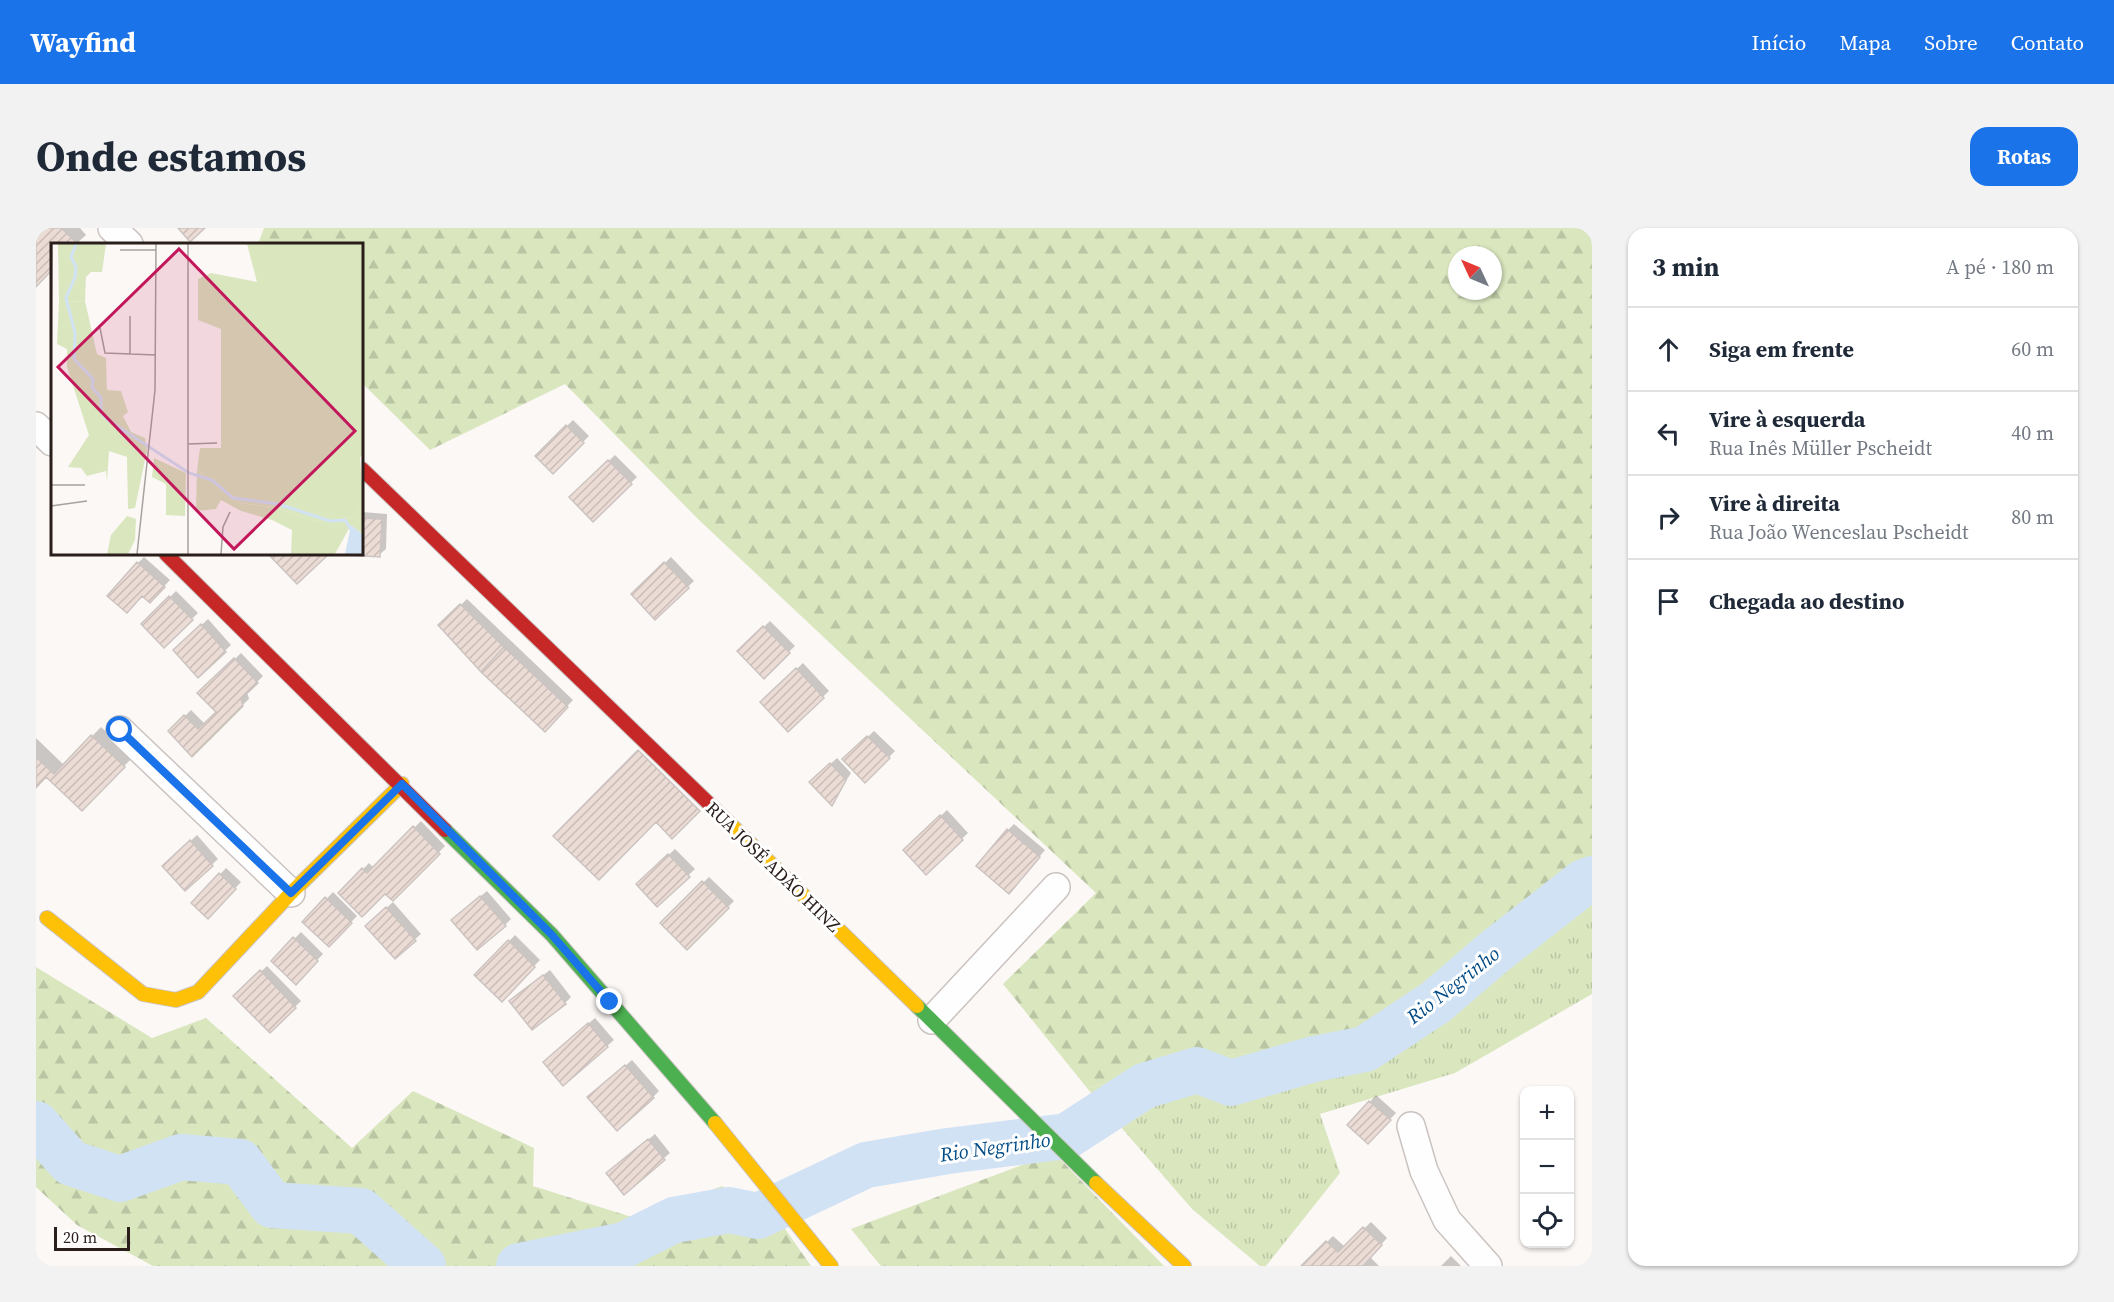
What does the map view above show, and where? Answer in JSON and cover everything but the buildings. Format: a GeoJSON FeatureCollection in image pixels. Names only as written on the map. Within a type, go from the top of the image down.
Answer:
{"type":"FeatureCollection","features":[{"type":"Feature","properties":{"kind":"street"},"geometry":{"type":"LineString","coordinates":[[112,228],[128,243]]}},
{"type":"Feature","properties":{"kind":"street"},"geometry":{"type":"LineString","coordinates":[[36,426],[51,441]]}},
{"type":"Feature","properties":{"kind":"street","name":"RUA JOSÉ ADÃO HINZ"},"geometry":{"type":"LineString","coordinates":[[363,470],[932,1020],[1042,1132],[1184,1266]]}},
{"type":"Feature","properties":{"kind":"street"},"geometry":{"type":"LineString","coordinates":[[167,555],[402,784],[552,935],[772,1193],[831,1266]]}},
{"type":"Feature","properties":{"kind":"street"},"geometry":{"type":"LineString","coordinates":[[120,730],[291,893]]}},
{"type":"Feature","properties":{"kind":"street"},"geometry":{"type":"LineString","coordinates":[[47,918],[144,994],[176,1000],[198,992],[291,893],[402,784]]}},
{"type":"Feature","properties":{"kind":"street"},"geometry":{"type":"LineString","coordinates":[[932,1020],[1056,887]]}},
{"type":"Feature","properties":{"kind":"street"},"geometry":{"type":"LineString","coordinates":[[1411,1126],[1424,1172],[1447,1220],[1488,1266]]}},
{"type":"Feature","properties":{"kind":"green space"},"geometry":{"type":"Polygon","coordinates":[[[264,228],[1592,228],[1592,902],[1575,911],[1412,1045],[1236,1054],[1087,1088],[1003,984],[1096,893],[699,520],[565,384],[430,450],[363,384],[363,243],[258,243],[264,228]]]}},
{"type":"Feature","properties":{"kind":"green space"},"geometry":{"type":"Polygon","coordinates":[[[1592,902],[1592,994],[1455,1073],[1320,1114],[1340,1173],[1266,1266],[1260,1266],[1192,1209],[1087,1088],[1236,1054],[1412,1045],[1575,911],[1592,902]]]}},
{"type":"Feature","properties":{"kind":"green space"},"geometry":{"type":"Polygon","coordinates":[[[36,967],[152,1038],[206,1018],[352,1148],[413,1091],[534,1148],[533,1186],[638,1219],[722,1186],[783,1226],[811,1266],[153,1266],[77,1225],[36,1187],[36,967]]]}},
{"type":"Feature","properties":{"kind":"green space"},"geometry":{"type":"Polygon","coordinates":[[[1054,1153],[1164,1266],[881,1266],[851,1229],[1054,1153]]]}},
{"type":"Feature","properties":{"kind":"waterway","name":"Rio Negrinho"},"geometry":{"type":"LineString","coordinates":[[519,1266],[624,1245],[674,1220],[729,1210],[758,1216],[866,1165],[948,1151],[1067,1136],[1144,1086],[1197,1070],[1231,1083],[1314,1059],[1365,1049],[1436,1002],[1493,953],[1584,882],[1592,879]]}},
{"type":"Feature","properties":{"kind":"waterway","name":"Rio Negrinho"},"geometry":{"type":"LineString","coordinates":[[36,1124],[71,1163],[120,1179],[181,1157],[240,1162],[272,1205],[361,1211],[423,1266]]}},
{"type":"Feature","properties":{"kind":"traffic: fast"},"geometry":{"type":"LineString","coordinates":[[445,830],[552,935],[715,1123]]}},
{"type":"Feature","properties":{"kind":"traffic: fast"},"geometry":{"type":"LineString","coordinates":[[917,1006],[1096,1183]]}},
{"type":"Feature","properties":{"kind":"traffic: slow"},"geometry":{"type":"LineString","coordinates":[[47,918],[143,994],[176,1000],[198,992],[291,893],[402,784]]}},
{"type":"Feature","properties":{"kind":"traffic: slow"},"geometry":{"type":"LineString","coordinates":[[727,821],[917,1006]]}},
{"type":"Feature","properties":{"kind":"traffic: slow"},"geometry":{"type":"LineString","coordinates":[[715,1123],[831,1266]]}},
{"type":"Feature","properties":{"kind":"traffic: slow"},"geometry":{"type":"LineString","coordinates":[[1096,1183],[1184,1266]]}},
{"type":"Feature","properties":{"kind":"traffic: jam"},"geometry":{"type":"LineString","coordinates":[[363,470],[727,821]]}},
{"type":"Feature","properties":{"kind":"traffic: jam"},"geometry":{"type":"LineString","coordinates":[[167,555],[445,830]]}},
{"type":"Feature","properties":{"kind":"route"},"geometry":{"type":"LineString","coordinates":[[120,730],[291,893],[402,784],[552,935],[610,1002]]}}]}
